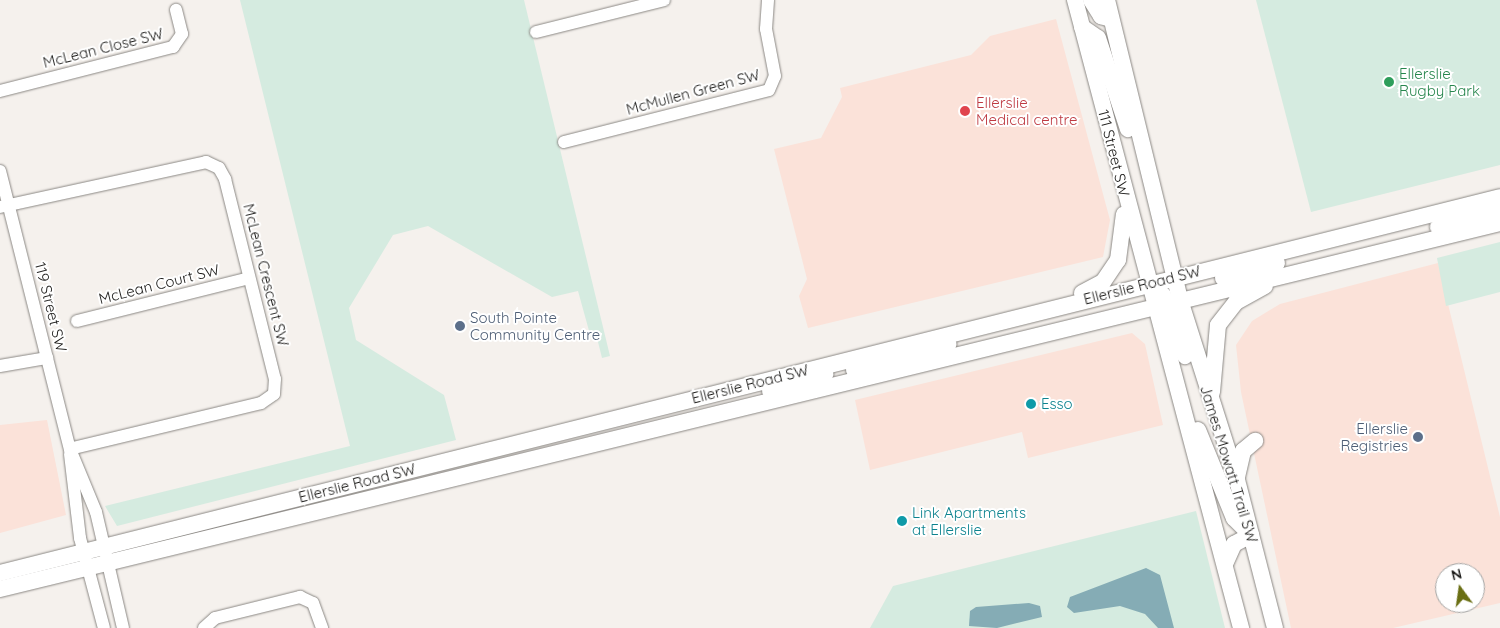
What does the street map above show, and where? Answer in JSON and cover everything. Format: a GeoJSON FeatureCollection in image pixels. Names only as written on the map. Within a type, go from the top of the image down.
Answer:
{"type":"FeatureCollection","features":[{"type":"Feature","properties":{"kind":"main road","name":"111 Street SW"},"geometry":{"type":"LineString","coordinates":[[1075,0],[1148,283],[1170,296]]}},
{"type":"Feature","properties":{"kind":"main road"},"geometry":{"type":"LineString","coordinates":[[1090,0],[1101,16],[1111,19]]}},
{"type":"Feature","properties":{"kind":"main road","name":"111 Street SW"},"geometry":{"type":"LineString","coordinates":[[1107,0],[1167,247],[1170,296]]}},
{"type":"Feature","properties":{"kind":"main road"},"geometry":{"type":"LineString","coordinates":[[1082,27],[1098,38],[1149,179]]}},
{"type":"Feature","properties":{"kind":"main road"},"geometry":{"type":"LineString","coordinates":[[1041,310],[1089,290],[1112,272],[1125,228],[1121,179]]}},
{"type":"Feature","properties":{"kind":"main road","name":"Ellerslie Road SW"},"geometry":{"type":"LineString","coordinates":[[0,589],[86,560],[1015,316],[1148,283],[1170,296],[1375,227],[1500,196]]}},
{"type":"Feature","properties":{"kind":"main road"},"geometry":{"type":"LineString","coordinates":[[1424,240],[1439,226],[1500,208]]}},
{"type":"Feature","properties":{"kind":"main road"},"geometry":{"type":"LineString","coordinates":[[1320,265],[1410,229],[1418,217]]}},
{"type":"Feature","properties":{"kind":"main road","name":"Ellerslie Road SW"},"geometry":{"type":"LineString","coordinates":[[105,555],[549,452],[657,430],[829,387],[1170,296],[1302,269],[1500,223]]}},
{"type":"Feature","properties":{"kind":"main road"},"geometry":{"type":"LineString","coordinates":[[1167,247],[1176,262],[1189,266],[1375,227]]}},
{"type":"Feature","properties":{"kind":"main road"},"geometry":{"type":"LineString","coordinates":[[1211,404],[1212,350],[1224,315],[1244,296],[1302,269]]}},
{"type":"Feature","properties":{"kind":"main road","name":"James Mowatt Trail SW"},"geometry":{"type":"LineString","coordinates":[[1170,296],[1211,404],[1237,480],[1275,628]]}},
{"type":"Feature","properties":{"kind":"main road","name":"James Mowatt Trail SW"},"geometry":{"type":"LineString","coordinates":[[1170,296],[1182,404],[1241,628]]}},
{"type":"Feature","properties":{"kind":"main road"},"geometry":{"type":"LineString","coordinates":[[829,387],[839,374],[957,341],[1015,316]]}},
{"type":"Feature","properties":{"kind":"main road"},"geometry":{"type":"LineString","coordinates":[[657,430],[727,402],[813,379],[835,362]]}},
{"type":"Feature","properties":{"kind":"main road"},"geometry":{"type":"LineString","coordinates":[[1182,404],[1209,454],[1234,518],[1251,535],[1234,544],[1225,564]]}},
{"type":"Feature","properties":{"kind":"main road"},"geometry":{"type":"LineString","coordinates":[[1217,422],[1236,436],[1255,440],[1243,451],[1237,480]]}},
{"type":"Feature","properties":{"kind":"main road","name":"Ellerslie Road SW"},"geometry":{"type":"LineString","coordinates":[[0,573],[86,560]]}},
{"type":"Feature","properties":{"kind":"street"},"geometry":{"type":"LineString","coordinates":[[536,32],[664,0]]}},
{"type":"Feature","properties":{"kind":"street","name":"McMullen Green SW"},"geometry":{"type":"LineString","coordinates":[[564,142],[769,90],[775,76],[766,29],[768,0]]}},
{"type":"Feature","properties":{"kind":"street","name":"McLean Close SW"},"geometry":{"type":"LineString","coordinates":[[0,91],[173,47],[182,34],[176,10]]}},
{"type":"Feature","properties":{"kind":"street","name":"McLean Crescent SW"},"geometry":{"type":"LineString","coordinates":[[4,206],[211,163],[225,179],[276,384],[270,398],[70,450]]}},
{"type":"Feature","properties":{"kind":"street","name":"119 Street SW"},"geometry":{"type":"LineString","coordinates":[[0,172],[4,206],[47,358],[70,450],[96,512],[123,628]]}},
{"type":"Feature","properties":{"kind":"street","name":"McLean Court SW"},"geometry":{"type":"LineString","coordinates":[[77,321],[249,278]]}},
{"type":"Feature","properties":{"kind":"street"},"geometry":{"type":"LineString","coordinates":[[0,366],[47,358]]}},
{"type":"Feature","properties":{"kind":"street","name":"119 Street SW"},"geometry":{"type":"LineString","coordinates":[[70,450],[70,480],[86,560],[104,628]]}},
{"type":"Feature","properties":{"kind":"street"},"geometry":{"type":"LineString","coordinates":[[204,627],[233,613],[294,598],[309,599],[322,628]]}},
{"type":"Feature","properties":{"kind":"shaded area"},"geometry":{"type":"Polygon","coordinates":[[[1056,19],[1110,220],[1103,257],[808,328],[799,296],[807,279],[774,149],[821,138],[842,97],[840,88],[971,55],[990,36],[1056,19]]]}},
{"type":"Feature","properties":{"kind":"shaded area"},"geometry":{"type":"Polygon","coordinates":[[[1438,263],[1500,517],[1500,603],[1485,607],[1485,563],[1435,563],[1435,613],[1457,613],[1393,628],[1291,628],[1241,392],[1236,345],[1252,321],[1280,304],[1438,263]]]}},
{"type":"Feature","properties":{"kind":"shaded area"},"geometry":{"type":"Polygon","coordinates":[[[1132,333],[1145,344],[1163,425],[1028,458],[1022,432],[870,470],[855,400],[1132,333]]]}},
{"type":"Feature","properties":{"kind":"shaded area"},"geometry":{"type":"Polygon","coordinates":[[[47,420],[66,515],[0,533],[0,425],[47,420]]]}},
{"type":"Feature","properties":{"kind":"green space"},"geometry":{"type":"Polygon","coordinates":[[[240,0],[524,0],[610,356],[602,358],[597,338],[591,338],[578,291],[552,297],[428,226],[393,235],[349,308],[356,340],[444,395],[456,440],[117,526],[105,506],[350,446],[240,0]]]}},
{"type":"Feature","properties":{"kind":"green space","name":"Ellerslie Rugby Park"},"geometry":{"type":"Polygon","coordinates":[[[1256,0],[1500,0],[1500,165],[1311,212],[1256,0]]]}},
{"type":"Feature","properties":{"kind":"green space"},"geometry":{"type":"Polygon","coordinates":[[[1500,242],[1500,292],[1446,306],[1437,258],[1500,242]]]}},
{"type":"Feature","properties":{"kind":"green space"},"geometry":{"type":"Polygon","coordinates":[[[1196,511],[1225,628],[870,628],[893,586],[1196,511]]]}},
{"type":"Feature","properties":{"kind":"water"},"geometry":{"type":"Polygon","coordinates":[[[1146,568],[1160,575],[1174,628],[1158,628],[1145,614],[1120,606],[1074,613],[1067,607],[1070,597],[1146,568]]]}},
{"type":"Feature","properties":{"kind":"water"},"geometry":{"type":"Polygon","coordinates":[[[1029,603],[1040,606],[1042,617],[997,628],[969,626],[970,611],[976,607],[1029,603]]]}},
{"type":"Feature","properties":{"kind":"place","name":"Ellerslie Rugby Park"},"geometry":{"type":"Point","coordinates":[1389,82]}},
{"type":"Feature","properties":{"kind":"place","name":"Ellerslie Medical centre"},"geometry":{"type":"Point","coordinates":[965,111]}},
{"type":"Feature","properties":{"kind":"place","name":"South Pointe Community Centre"},"geometry":{"type":"Point","coordinates":[460,326]}},
{"type":"Feature","properties":{"kind":"place","name":"Esso"},"geometry":{"type":"Point","coordinates":[1031,404]}},
{"type":"Feature","properties":{"kind":"place","name":"Ellerslie Registries"},"geometry":{"type":"Point","coordinates":[1418,437]}},
{"type":"Feature","properties":{"kind":"place","name":"Link Apartments at Ellerslie"},"geometry":{"type":"Point","coordinates":[902,521]}}]}
